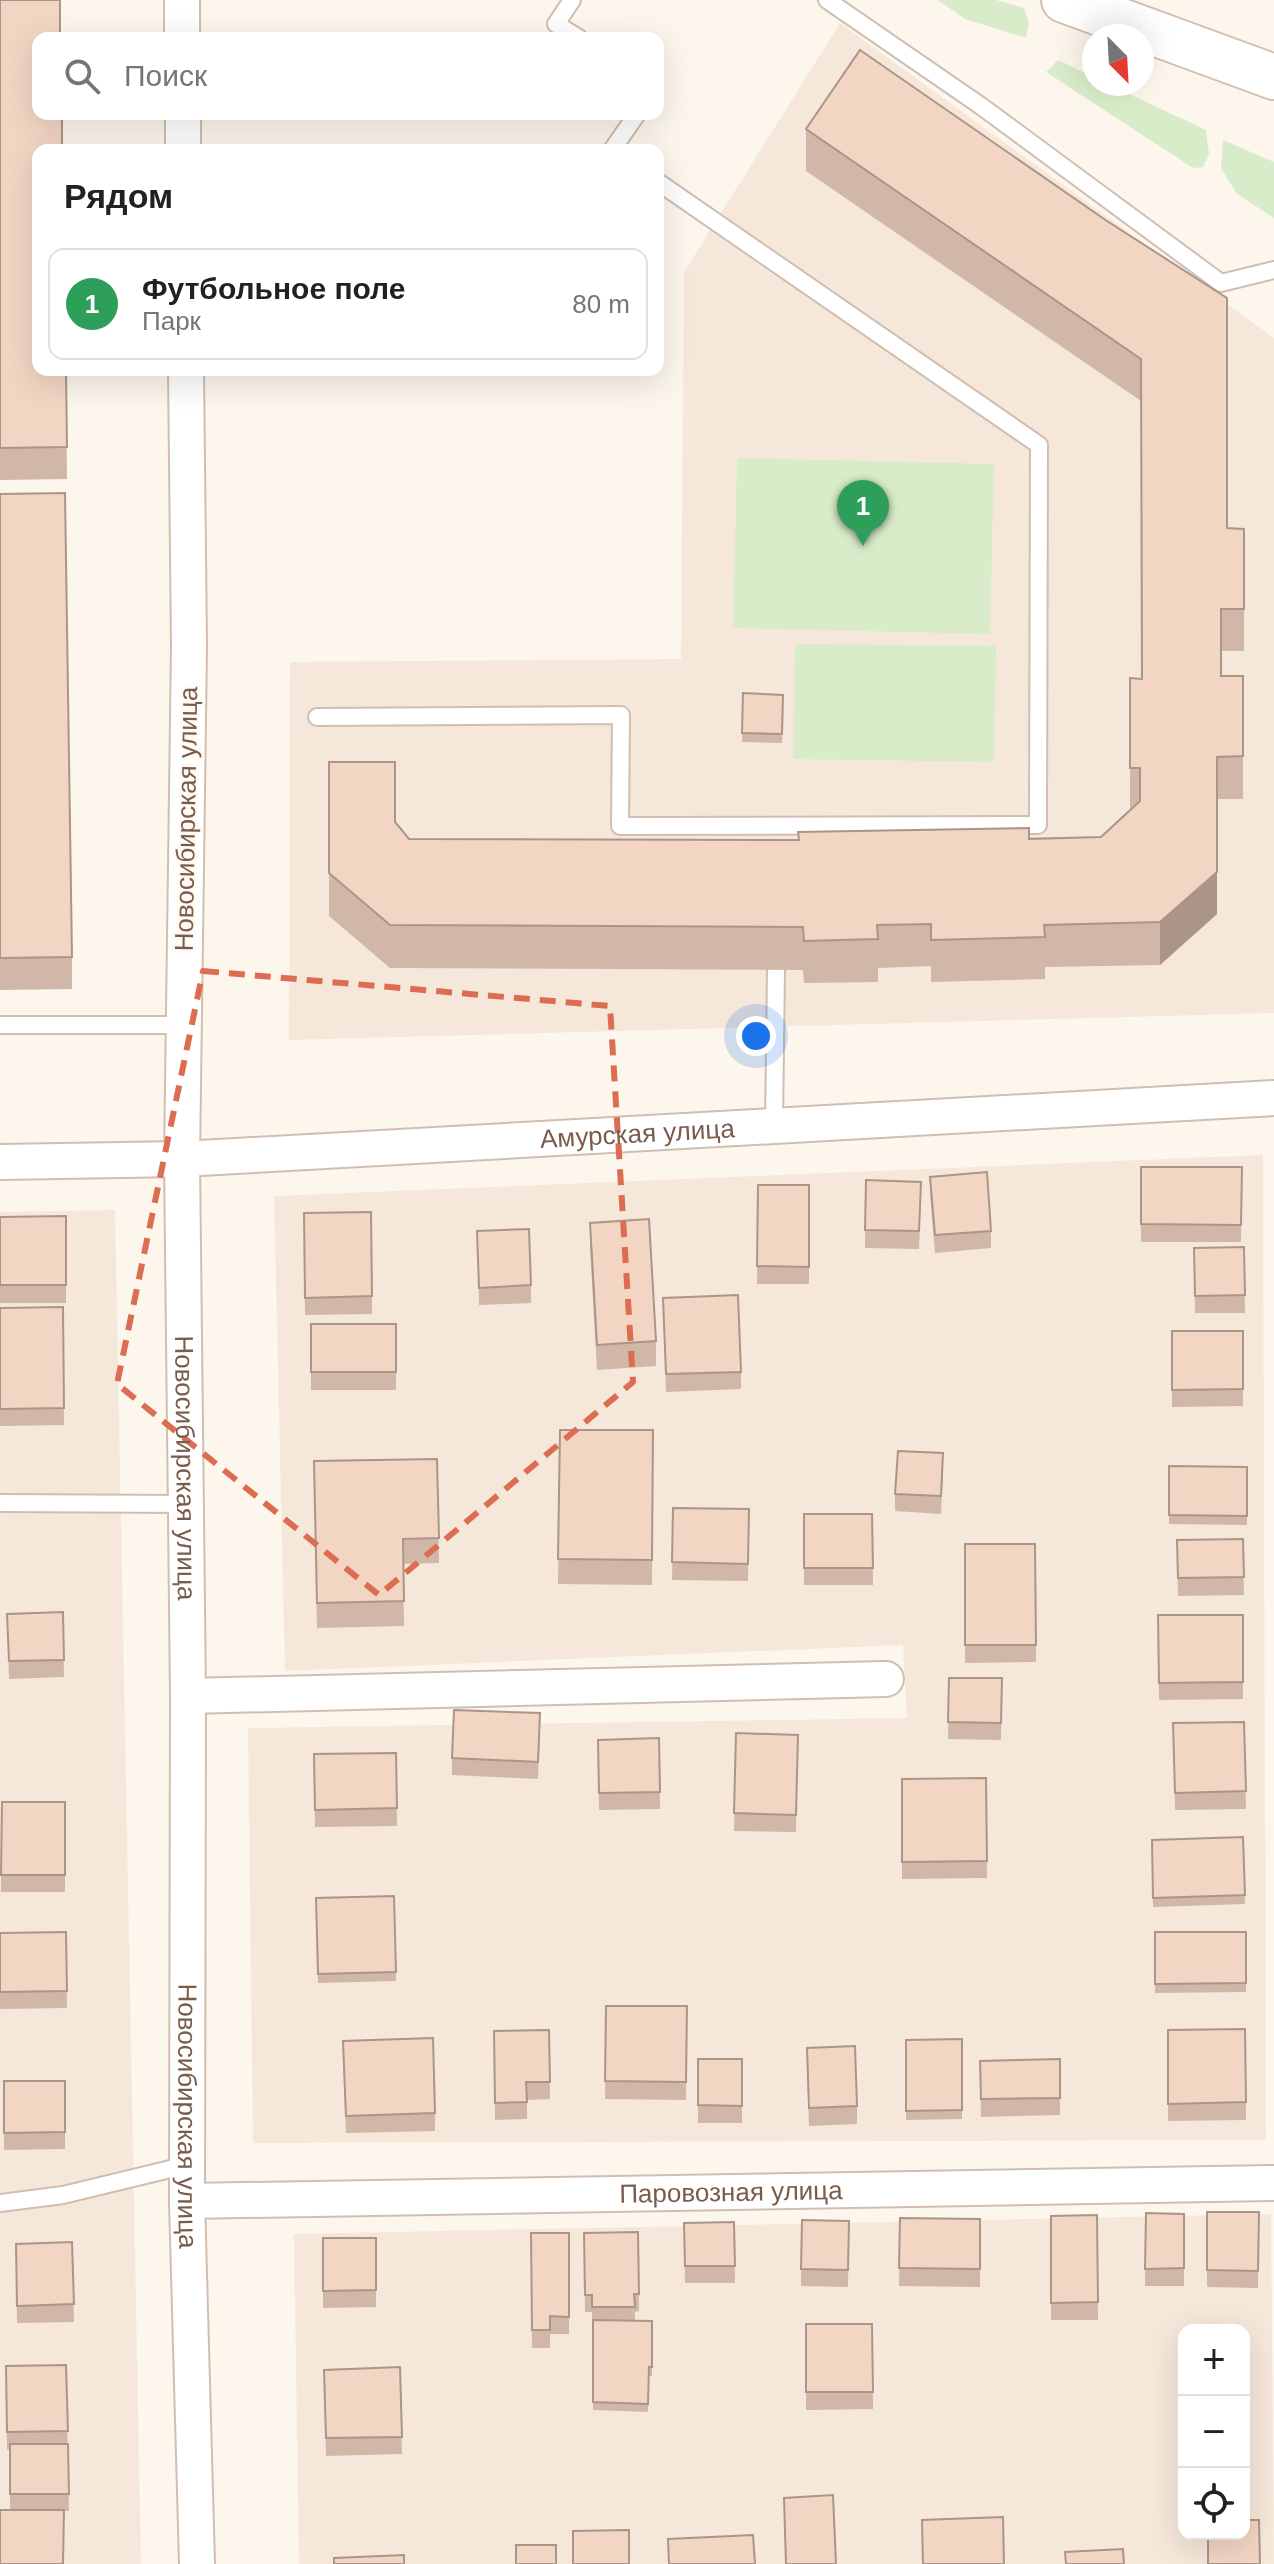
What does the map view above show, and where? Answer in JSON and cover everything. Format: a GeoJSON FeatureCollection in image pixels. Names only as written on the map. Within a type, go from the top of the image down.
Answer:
{"type":"FeatureCollection","features":[{"type":"Feature","properties":{"kind":"street"},"geometry":{"type":"LineString","coordinates":[[182,0],[182,32]]}},
{"type":"Feature","properties":{"kind":"street"},"geometry":{"type":"LineString","coordinates":[[1064,0],[1274,77]]}},
{"type":"Feature","properties":{"kind":"street"},"geometry":{"type":"LineString","coordinates":[[183,120],[183,144]]}},
{"type":"Feature","properties":{"kind":"street","name":"Новосибирская улица"},"geometry":{"type":"LineString","coordinates":[[186,376],[189,646],[182,1159],[188,1696],[187,2201],[197,2564]]}},
{"type":"Feature","properties":{"kind":"street","name":"Амурская улица"},"geometry":{"type":"LineString","coordinates":[[0,1162],[182,1159],[1274,1098]]}},
{"type":"Feature","properties":{"kind":"street"},"geometry":{"type":"LineString","coordinates":[[188,1696],[886,1679]]}},
{"type":"Feature","properties":{"kind":"street","name":"Паровозная улица"},"geometry":{"type":"LineString","coordinates":[[187,2201],[1274,2183]]}},
{"type":"Feature","properties":{"kind":"lane"},"geometry":{"type":"LineString","coordinates":[[569,32],[556,24],[572,0]]}},
{"type":"Feature","properties":{"kind":"lane"},"geometry":{"type":"LineString","coordinates":[[827,0],[981,106],[1221,283],[1274,270]]}},
{"type":"Feature","properties":{"kind":"lane"},"geometry":{"type":"LineString","coordinates":[[616,144],[633,120]]}},
{"type":"Feature","properties":{"kind":"lane"},"geometry":{"type":"LineString","coordinates":[[317,717],[621,715],[620,826],[775,832],[1038,825],[1039,445],[664,186]]}},
{"type":"Feature","properties":{"kind":"lane"},"geometry":{"type":"LineString","coordinates":[[774,1125],[776,970]]}},
{"type":"Feature","properties":{"kind":"lane"},"geometry":{"type":"LineString","coordinates":[[0,1025],[183,1025]]}},
{"type":"Feature","properties":{"kind":"lane"},"geometry":{"type":"LineString","coordinates":[[0,1503],[186,1504]]}},
{"type":"Feature","properties":{"kind":"lane"},"geometry":{"type":"LineString","coordinates":[[0,2203],[63,2195],[187,2165]]}},
{"type":"Feature","properties":{"kind":"highlighted area"},"geometry":{"type":"Polygon","coordinates":[[[203,971],[610,1006],[633,1382],[379,1595],[117,1384],[203,971]]]}},
{"type":"Feature","properties":{"kind":"shaded area"},"geometry":{"type":"Polygon","coordinates":[[[840,23],[1274,338],[1274,1013],[289,1040],[290,662],[681,659],[684,272],[840,23]]]}},
{"type":"Feature","properties":{"kind":"shaded area"},"geometry":{"type":"Polygon","coordinates":[[[1263,1155],[1266,2140],[253,2143],[248,1728],[907,1718],[903,1645],[285,1671],[274,1196],[1263,1155]]]}},
{"type":"Feature","properties":{"kind":"shaded area"},"geometry":{"type":"Polygon","coordinates":[[[115,1210],[141,2564],[0,2564],[0,1212],[115,1210]]]}},
{"type":"Feature","properties":{"kind":"shaded area"},"geometry":{"type":"Polygon","coordinates":[[[1271,2214],[1274,2564],[299,2564],[294,2234],[1271,2214]]]}},
{"type":"Feature","properties":{"kind":"green space"},"geometry":{"type":"Polygon","coordinates":[[[938,0],[996,0],[1024,8],[1029,22],[1026,38],[965,19],[938,0]]]}},
{"type":"Feature","properties":{"kind":"green space"},"geometry":{"type":"Polygon","coordinates":[[[1058,60],[1082,71],[1082,96],[1046,72],[1058,60]]]}},
{"type":"Feature","properties":{"kind":"green space"},"geometry":{"type":"Polygon","coordinates":[[[1083,96],[1134,96],[1206,130],[1209,154],[1203,167],[1193,168],[1083,96]]]}},
{"type":"Feature","properties":{"kind":"green space"},"geometry":{"type":"Polygon","coordinates":[[[1223,140],[1274,162],[1274,218],[1237,194],[1221,168],[1223,140]]]}},
{"type":"Feature","properties":{"kind":"green space"},"geometry":{"type":"Polygon","coordinates":[[[737,458],[994,464],[990,634],[733,628],[737,458]]]}},
{"type":"Feature","properties":{"kind":"green space"},"geometry":{"type":"Polygon","coordinates":[[[795,644],[996,646],[994,762],[793,759],[795,644]]]}},
{"type":"Feature","properties":{"kind":"building"},"geometry":{"type":"Polygon","coordinates":[[[0,0],[60,0],[60,32],[32,32],[32,120],[62,120],[62,144],[32,144],[32,376],[66,376],[67,447],[0,448],[0,0]]]}},
{"type":"Feature","properties":{"kind":"building"},"geometry":{"type":"Polygon","coordinates":[[[860,50],[1107,221],[1227,298],[1227,528],[1244,529],[1244,609],[1221,609],[1221,676],[1243,676],[1243,756],[1217,757],[1217,872],[1160,922],[1044,925],[1045,937],[931,940],[931,924],[877,925],[878,939],[804,941],[803,927],[390,925],[329,873],[329,762],[395,762],[395,822],[409,839],[799,840],[798,832],[1029,828],[1029,839],[1101,837],[1140,801],[1140,768],[1130,768],[1130,678],[1142,679],[1141,359],[806,129],[860,50]]]}},
{"type":"Feature","properties":{"kind":"building"},"geometry":{"type":"Polygon","coordinates":[[[65,493],[72,957],[0,958],[0,494],[65,493]]]}},
{"type":"Feature","properties":{"kind":"building"},"geometry":{"type":"Polygon","coordinates":[[[743,693],[783,695],[782,734],[742,733],[743,693]]]}},
{"type":"Feature","properties":{"kind":"building"},"geometry":{"type":"Polygon","coordinates":[[[1141,1167],[1242,1167],[1241,1225],[1141,1224],[1141,1167]]]}},
{"type":"Feature","properties":{"kind":"building"},"geometry":{"type":"Polygon","coordinates":[[[987,1172],[991,1231],[935,1235],[930,1177],[987,1172]]]}},
{"type":"Feature","properties":{"kind":"building"},"geometry":{"type":"Polygon","coordinates":[[[866,1180],[921,1182],[919,1231],[865,1230],[866,1180]]]}},
{"type":"Feature","properties":{"kind":"building"},"geometry":{"type":"Polygon","coordinates":[[[758,1185],[809,1185],[809,1267],[757,1266],[758,1185]]]}},
{"type":"Feature","properties":{"kind":"building"},"geometry":{"type":"Polygon","coordinates":[[[371,1212],[372,1296],[305,1298],[304,1213],[371,1212]]]}},
{"type":"Feature","properties":{"kind":"building"},"geometry":{"type":"Polygon","coordinates":[[[66,1216],[66,1285],[0,1285],[0,1217],[66,1216]]]}},
{"type":"Feature","properties":{"kind":"building"},"geometry":{"type":"Polygon","coordinates":[[[649,1219],[656,1341],[597,1345],[590,1223],[649,1219]]]}},
{"type":"Feature","properties":{"kind":"building"},"geometry":{"type":"Polygon","coordinates":[[[529,1229],[531,1285],[479,1288],[477,1231],[529,1229]]]}},
{"type":"Feature","properties":{"kind":"building"},"geometry":{"type":"Polygon","coordinates":[[[1244,1247],[1245,1295],[1195,1296],[1194,1248],[1244,1247]]]}},
{"type":"Feature","properties":{"kind":"building"},"geometry":{"type":"Polygon","coordinates":[[[738,1295],[741,1372],[666,1374],[663,1298],[738,1295]]]}},
{"type":"Feature","properties":{"kind":"building"},"geometry":{"type":"Polygon","coordinates":[[[63,1307],[64,1408],[0,1409],[0,1308],[63,1307]]]}},
{"type":"Feature","properties":{"kind":"building"},"geometry":{"type":"Polygon","coordinates":[[[311,1324],[396,1324],[396,1372],[311,1372],[311,1324]]]}},
{"type":"Feature","properties":{"kind":"building"},"geometry":{"type":"Polygon","coordinates":[[[1172,1331],[1243,1331],[1243,1389],[1172,1390],[1172,1331]]]}},
{"type":"Feature","properties":{"kind":"building"},"geometry":{"type":"Polygon","coordinates":[[[560,1430],[653,1430],[652,1560],[558,1559],[560,1430]]]}},
{"type":"Feature","properties":{"kind":"building"},"geometry":{"type":"Polygon","coordinates":[[[898,1451],[943,1453],[941,1496],[895,1494],[898,1451]]]}},
{"type":"Feature","properties":{"kind":"building"},"geometry":{"type":"Polygon","coordinates":[[[437,1459],[439,1538],[403,1539],[404,1601],[317,1603],[314,1461],[437,1459]]]}},
{"type":"Feature","properties":{"kind":"building"},"geometry":{"type":"Polygon","coordinates":[[[1169,1466],[1247,1467],[1247,1516],[1169,1515],[1169,1466]]]}},
{"type":"Feature","properties":{"kind":"building"},"geometry":{"type":"Polygon","coordinates":[[[673,1508],[749,1509],[748,1564],[672,1562],[673,1508]]]}},
{"type":"Feature","properties":{"kind":"building"},"geometry":{"type":"Polygon","coordinates":[[[804,1514],[872,1514],[873,1568],[804,1568],[804,1514]]]}},
{"type":"Feature","properties":{"kind":"building"},"geometry":{"type":"Polygon","coordinates":[[[1243,1539],[1244,1577],[1178,1578],[1177,1540],[1243,1539]]]}},
{"type":"Feature","properties":{"kind":"building"},"geometry":{"type":"Polygon","coordinates":[[[965,1544],[1035,1544],[1036,1645],[965,1645],[965,1544]]]}},
{"type":"Feature","properties":{"kind":"building"},"geometry":{"type":"Polygon","coordinates":[[[63,1612],[64,1660],[9,1661],[7,1614],[63,1612]]]}},
{"type":"Feature","properties":{"kind":"building"},"geometry":{"type":"Polygon","coordinates":[[[1158,1615],[1243,1615],[1243,1682],[1159,1683],[1158,1615]]]}},
{"type":"Feature","properties":{"kind":"building"},"geometry":{"type":"Polygon","coordinates":[[[949,1678],[1002,1678],[1001,1723],[948,1722],[949,1678]]]}},
{"type":"Feature","properties":{"kind":"building"},"geometry":{"type":"Polygon","coordinates":[[[454,1710],[540,1713],[538,1762],[452,1758],[454,1710]]]}},
{"type":"Feature","properties":{"kind":"building"},"geometry":{"type":"Polygon","coordinates":[[[1244,1722],[1246,1791],[1175,1793],[1173,1723],[1244,1722]]]}},
{"type":"Feature","properties":{"kind":"building"},"geometry":{"type":"Polygon","coordinates":[[[736,1733],[798,1735],[796,1815],[734,1813],[736,1733]]]}},
{"type":"Feature","properties":{"kind":"building"},"geometry":{"type":"Polygon","coordinates":[[[659,1738],[660,1792],[599,1793],[598,1740],[659,1738]]]}},
{"type":"Feature","properties":{"kind":"building"},"geometry":{"type":"Polygon","coordinates":[[[396,1753],[397,1808],[315,1810],[314,1754],[396,1753]]]}},
{"type":"Feature","properties":{"kind":"building"},"geometry":{"type":"Polygon","coordinates":[[[986,1778],[987,1861],[902,1862],[902,1779],[986,1778]]]}},
{"type":"Feature","properties":{"kind":"building"},"geometry":{"type":"Polygon","coordinates":[[[2,1802],[65,1802],[65,1875],[1,1875],[2,1802]]]}},
{"type":"Feature","properties":{"kind":"building"},"geometry":{"type":"Polygon","coordinates":[[[1243,1837],[1245,1895],[1153,1898],[1152,1840],[1243,1837]]]}},
{"type":"Feature","properties":{"kind":"building"},"geometry":{"type":"Polygon","coordinates":[[[394,1896],[396,1972],[318,1974],[316,1898],[394,1896]]]}},
{"type":"Feature","properties":{"kind":"building"},"geometry":{"type":"Polygon","coordinates":[[[66,1932],[67,1991],[0,1992],[0,1933],[66,1932]]]}},
{"type":"Feature","properties":{"kind":"building"},"geometry":{"type":"Polygon","coordinates":[[[1155,1932],[1246,1932],[1246,1983],[1155,1984],[1155,1932]]]}},
{"type":"Feature","properties":{"kind":"building"},"geometry":{"type":"Polygon","coordinates":[[[606,2006],[687,2006],[686,2082],[605,2081],[606,2006]]]}},
{"type":"Feature","properties":{"kind":"building"},"geometry":{"type":"Polygon","coordinates":[[[1245,2029],[1246,2102],[1168,2104],[1168,2030],[1245,2029]]]}},
{"type":"Feature","properties":{"kind":"building"},"geometry":{"type":"Polygon","coordinates":[[[549,2030],[550,2082],[526,2082],[527,2102],[495,2103],[494,2031],[549,2030]]]}},
{"type":"Feature","properties":{"kind":"building"},"geometry":{"type":"Polygon","coordinates":[[[433,2038],[435,2113],[346,2116],[343,2041],[433,2038]]]}},
{"type":"Feature","properties":{"kind":"building"},"geometry":{"type":"Polygon","coordinates":[[[962,2039],[962,2110],[906,2111],[906,2040],[962,2039]]]}},
{"type":"Feature","properties":{"kind":"building"},"geometry":{"type":"Polygon","coordinates":[[[855,2046],[857,2106],[809,2108],[807,2048],[855,2046]]]}},
{"type":"Feature","properties":{"kind":"building"},"geometry":{"type":"Polygon","coordinates":[[[698,2059],[742,2059],[742,2106],[698,2105],[698,2059]]]}},
{"type":"Feature","properties":{"kind":"building"},"geometry":{"type":"Polygon","coordinates":[[[1060,2059],[1060,2098],[981,2099],[980,2061],[1060,2059]]]}},
{"type":"Feature","properties":{"kind":"building"},"geometry":{"type":"Polygon","coordinates":[[[4,2081],[65,2081],[65,2132],[4,2133],[4,2081]]]}},
{"type":"Feature","properties":{"kind":"building"},"geometry":{"type":"Polygon","coordinates":[[[1207,2212],[1259,2212],[1258,2271],[1207,2270],[1207,2212]]]}},
{"type":"Feature","properties":{"kind":"building"},"geometry":{"type":"Polygon","coordinates":[[[1146,2213],[1184,2214],[1184,2268],[1145,2269],[1146,2213]]]}},
{"type":"Feature","properties":{"kind":"building"},"geometry":{"type":"Polygon","coordinates":[[[1097,2215],[1098,2302],[1051,2303],[1051,2216],[1097,2215]]]}},
{"type":"Feature","properties":{"kind":"building"},"geometry":{"type":"Polygon","coordinates":[[[900,2218],[980,2219],[980,2269],[899,2268],[900,2218]]]}},
{"type":"Feature","properties":{"kind":"building"},"geometry":{"type":"Polygon","coordinates":[[[802,2220],[849,2221],[848,2270],[801,2269],[802,2220]]]}},
{"type":"Feature","properties":{"kind":"building"},"geometry":{"type":"Polygon","coordinates":[[[734,2222],[735,2266],[685,2266],[684,2223],[734,2222]]]}},
{"type":"Feature","properties":{"kind":"building"},"geometry":{"type":"Polygon","coordinates":[[[638,2232],[639,2294],[634,2294],[635,2307],[592,2307],[592,2295],[585,2295],[584,2233],[638,2232]]]}},
{"type":"Feature","properties":{"kind":"building"},"geometry":{"type":"Polygon","coordinates":[[[531,2233],[569,2233],[569,2317],[550,2316],[550,2330],[532,2330],[531,2233]]]}},
{"type":"Feature","properties":{"kind":"building"},"geometry":{"type":"Polygon","coordinates":[[[323,2238],[376,2238],[376,2290],[323,2291],[323,2238]]]}},
{"type":"Feature","properties":{"kind":"building"},"geometry":{"type":"Polygon","coordinates":[[[72,2242],[74,2304],[17,2306],[16,2244],[72,2242]]]}},
{"type":"Feature","properties":{"kind":"building"},"geometry":{"type":"Polygon","coordinates":[[[593,2320],[652,2321],[648,2404],[593,2402],[593,2320]]]}},
{"type":"Feature","properties":{"kind":"building"},"geometry":{"type":"Polygon","coordinates":[[[806,2324],[872,2324],[873,2392],[806,2392],[806,2324]]]}},
{"type":"Feature","properties":{"kind":"building"},"geometry":{"type":"Polygon","coordinates":[[[66,2365],[68,2431],[7,2432],[6,2366],[66,2365]]]}},
{"type":"Feature","properties":{"kind":"building"},"geometry":{"type":"Polygon","coordinates":[[[400,2367],[402,2437],[326,2438],[324,2370],[400,2367]]]}},
{"type":"Feature","properties":{"kind":"building"},"geometry":{"type":"Polygon","coordinates":[[[10,2444],[68,2444],[69,2494],[10,2494],[10,2444]]]}},
{"type":"Feature","properties":{"kind":"building"},"geometry":{"type":"Polygon","coordinates":[[[833,2495],[836,2564],[786,2564],[784,2498],[833,2495]]]}},
{"type":"Feature","properties":{"kind":"building"},"geometry":{"type":"Polygon","coordinates":[[[0,2510],[64,2510],[63,2564],[0,2564],[0,2510]]]}},
{"type":"Feature","properties":{"kind":"building"},"geometry":{"type":"Polygon","coordinates":[[[1003,2517],[1004,2564],[923,2564],[922,2520],[1003,2517]]]}},
{"type":"Feature","properties":{"kind":"building"},"geometry":{"type":"Polygon","coordinates":[[[1250,2520],[1259,2520],[1260,2564],[1208,2564],[1208,2540],[1250,2540],[1250,2520]]]}},
{"type":"Feature","properties":{"kind":"building"},"geometry":{"type":"Polygon","coordinates":[[[629,2530],[629,2564],[573,2564],[573,2531],[629,2530]]]}},
{"type":"Feature","properties":{"kind":"building"},"geometry":{"type":"Polygon","coordinates":[[[753,2535],[755,2564],[669,2564],[668,2539],[753,2535]]]}},
{"type":"Feature","properties":{"kind":"building"},"geometry":{"type":"Polygon","coordinates":[[[516,2545],[556,2545],[556,2564],[516,2564],[516,2545]]]}},
{"type":"Feature","properties":{"kind":"building"},"geometry":{"type":"Polygon","coordinates":[[[1123,2549],[1124,2564],[1066,2564],[1065,2552],[1123,2549]]]}},
{"type":"Feature","properties":{"kind":"building"},"geometry":{"type":"Polygon","coordinates":[[[404,2555],[404,2564],[334,2564],[334,2558],[404,2555]]]}},
{"type":"Feature","properties":{"kind":"place","name":"Футбольное поле"},"geometry":{"type":"Point","coordinates":[863,546]}}]}
